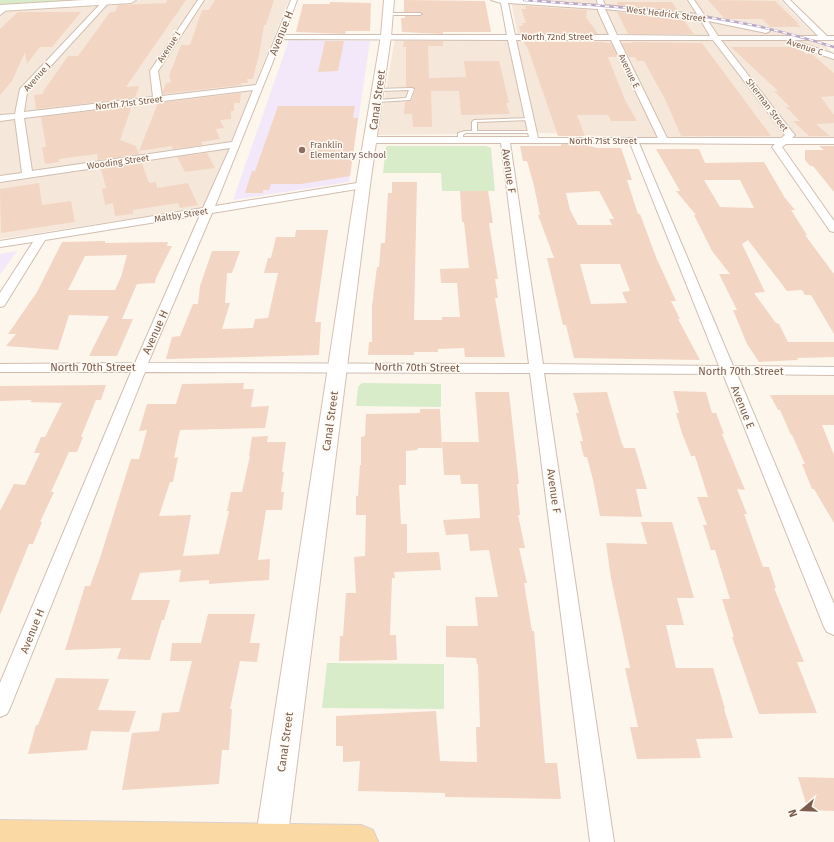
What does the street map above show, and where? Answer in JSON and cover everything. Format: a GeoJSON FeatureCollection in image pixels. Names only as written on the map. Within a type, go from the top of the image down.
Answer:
{"type":"FeatureCollection","features":[{"type":"Feature","properties":{"kind":"main road"},"geometry":{"type":"LineString","coordinates":[[0,836],[112,840],[361,842]]}},
{"type":"Feature","properties":{"kind":"street"},"geometry":{"type":"LineString","coordinates":[[2,10],[131,0]]}},
{"type":"Feature","properties":{"kind":"street","name":"Avenue I"},"geometry":{"type":"LineString","coordinates":[[158,99],[154,71],[200,0]]}},
{"type":"Feature","properties":{"kind":"street","name":"Avenue H"},"geometry":{"type":"LineString","coordinates":[[0,708],[140,367],[209,210],[294,0]]}},
{"type":"Feature","properties":{"kind":"street","name":"West Hedrick Street"},"geometry":{"type":"LineString","coordinates":[[494,0],[601,4],[704,18],[789,37]]}},
{"type":"Feature","properties":{"kind":"street"},"geometry":{"type":"LineString","coordinates":[[505,0],[504,4],[533,137]]}},
{"type":"Feature","properties":{"kind":"street","name":"Sherman Street"},"geometry":{"type":"LineString","coordinates":[[691,0],[716,37],[790,135],[777,147],[834,229]]}},
{"type":"Feature","properties":{"kind":"street","name":"Avenue C"},"geometry":{"type":"LineString","coordinates":[[786,0],[825,38]]}},
{"type":"Feature","properties":{"kind":"street","name":"Avenue J"},"geometry":{"type":"LineString","coordinates":[[28,175],[19,116],[23,91],[107,1]]}},
{"type":"Feature","properties":{"kind":"street","name":"Avenue E"},"geometry":{"type":"LineString","coordinates":[[601,4],[601,11],[664,141]]}},
{"type":"Feature","properties":{"kind":"street","name":"Canal Street"},"geometry":{"type":"LineString","coordinates":[[271,841],[363,185],[378,95],[389,7]]}},
{"type":"Feature","properties":{"kind":"street","name":"North 72nd Street"},"geometry":{"type":"LineString","coordinates":[[279,37],[511,36],[834,38]]}},
{"type":"Feature","properties":{"kind":"street","name":"Avenue C"},"geometry":{"type":"LineString","coordinates":[[775,37],[834,57]]}},
{"type":"Feature","properties":{"kind":"street","name":"North 71st Street"},"geometry":{"type":"LineString","coordinates":[[0,118],[259,87]]}},
{"type":"Feature","properties":{"kind":"street","name":"North 71st Street"},"geometry":{"type":"LineString","coordinates":[[371,140],[504,141],[533,137],[634,142],[834,141]]}},
{"type":"Feature","properties":{"kind":"street","name":"Avenue F"},"geometry":{"type":"LineString","coordinates":[[504,141],[537,368],[602,842]]}},
{"type":"Feature","properties":{"kind":"street","name":"Avenue E"},"geometry":{"type":"LineString","coordinates":[[634,142],[834,627]]}},
{"type":"Feature","properties":{"kind":"street","name":"Wooding Street"},"geometry":{"type":"LineString","coordinates":[[0,179],[236,144]]}},
{"type":"Feature","properties":{"kind":"street","name":"Maltby Street"},"geometry":{"type":"LineString","coordinates":[[0,244],[363,185]]}},
{"type":"Feature","properties":{"kind":"street"},"geometry":{"type":"LineString","coordinates":[[0,303],[4,293],[41,238]]}},
{"type":"Feature","properties":{"kind":"street","name":"North 70th Street"},"geometry":{"type":"LineString","coordinates":[[0,368],[338,367],[834,371]]}},
{"type":"Feature","properties":{"kind":"lane"},"geometry":{"type":"LineString","coordinates":[[389,7],[420,14]]}},
{"type":"Feature","properties":{"kind":"lane"},"geometry":{"type":"LineString","coordinates":[[412,89],[408,99],[378,95],[412,89]]}},
{"type":"Feature","properties":{"kind":"lane"},"geometry":{"type":"LineString","coordinates":[[475,132],[474,122],[476,121],[530,120]]}},
{"type":"Feature","properties":{"kind":"lane"},"geometry":{"type":"LineString","coordinates":[[461,141],[460,134],[475,132],[533,137]]}},
{"type":"Feature","properties":{"kind":"shaded area"},"geometry":{"type":"Polygon","coordinates":[[[142,0],[289,0],[205,207],[0,239],[0,9],[142,0]]]}},
{"type":"Feature","properties":{"kind":"shaded area"},"geometry":{"type":"Polygon","coordinates":[[[511,0],[780,0],[834,54],[834,139],[637,138],[546,133],[378,135],[395,38],[518,39],[511,0]]]}},
{"type":"Feature","properties":{"kind":"shaded area","name":"Franklin Elementary School"},"geometry":{"type":"Polygon","coordinates":[[[289,40],[370,41],[349,182],[233,200],[289,40]]]}},
{"type":"Feature","properties":{"kind":"shaded area"},"geometry":{"type":"Polygon","coordinates":[[[17,251],[0,275],[0,254],[17,251]]]}},
{"type":"Feature","properties":{"kind":"green space"},"geometry":{"type":"Polygon","coordinates":[[[0,0],[103,0],[0,7],[0,0]]]}},
{"type":"Feature","properties":{"kind":"green space"},"geometry":{"type":"Polygon","coordinates":[[[486,146],[491,148],[495,191],[442,191],[441,173],[383,173],[386,147],[486,146]]]}},
{"type":"Feature","properties":{"kind":"green space"},"geometry":{"type":"Polygon","coordinates":[[[362,383],[441,384],[441,407],[356,406],[358,387],[362,383]]]}},
{"type":"Feature","properties":{"kind":"green space"},"geometry":{"type":"Polygon","coordinates":[[[327,663],[444,664],[444,709],[322,708],[327,663]]]}},
{"type":"Feature","properties":{"kind":"building"},"geometry":{"type":"Polygon","coordinates":[[[167,0],[186,0],[126,87],[139,86],[135,98],[36,109],[34,95],[43,94],[68,56],[78,56],[110,12],[115,12],[118,5],[166,3],[167,0]]]}},
{"type":"Feature","properties":{"kind":"building"},"geometry":{"type":"Polygon","coordinates":[[[215,0],[274,0],[266,25],[264,25],[253,79],[247,79],[248,83],[241,83],[241,85],[163,94],[166,83],[171,82],[169,76],[181,45],[190,45],[202,10],[209,10],[215,0]]]}},
{"type":"Feature","properties":{"kind":"building"},"geometry":{"type":"Polygon","coordinates":[[[404,0],[485,1],[491,32],[443,32],[443,34],[402,32],[401,18],[405,18],[405,16],[423,15],[420,12],[404,12],[404,0]]]}},
{"type":"Feature","properties":{"kind":"building"},"geometry":{"type":"Polygon","coordinates":[[[708,0],[775,1],[801,27],[770,27],[762,19],[725,19],[708,0]]]}},
{"type":"Feature","properties":{"kind":"building"},"geometry":{"type":"Polygon","coordinates":[[[330,2],[371,3],[370,31],[346,31],[345,34],[296,32],[303,4],[330,4],[330,2]]]}},
{"type":"Feature","properties":{"kind":"building"},"geometry":{"type":"Polygon","coordinates":[[[617,2],[672,2],[678,11],[618,5],[617,2]]]}},
{"type":"Feature","properties":{"kind":"building"},"geometry":{"type":"Polygon","coordinates":[[[525,6],[587,10],[586,17],[598,34],[521,34],[519,26],[523,26],[522,23],[526,23],[521,9],[526,9],[525,6]]]}},
{"type":"Feature","properties":{"kind":"building"},"geometry":{"type":"Polygon","coordinates":[[[18,12],[81,12],[52,47],[40,47],[27,64],[25,52],[12,81],[0,95],[0,29],[18,12]]]}},
{"type":"Feature","properties":{"kind":"building"},"geometry":{"type":"Polygon","coordinates":[[[617,12],[683,19],[694,34],[628,34],[617,12]]]}},
{"type":"Feature","properties":{"kind":"building"},"geometry":{"type":"Polygon","coordinates":[[[325,41],[344,41],[338,71],[318,72],[325,41]]]}},
{"type":"Feature","properties":{"kind":"building"},"geometry":{"type":"Polygon","coordinates":[[[404,41],[443,41],[443,46],[428,46],[429,78],[466,77],[464,61],[499,61],[509,103],[506,103],[510,114],[461,115],[459,91],[431,91],[432,127],[413,127],[412,114],[404,114],[405,102],[411,101],[415,90],[413,87],[406,87],[406,47],[403,47],[404,41]]]}},
{"type":"Feature","properties":{"kind":"building"},"geometry":{"type":"Polygon","coordinates":[[[524,42],[611,43],[618,57],[608,57],[625,100],[637,121],[611,121],[608,115],[577,115],[585,136],[558,136],[527,46],[524,42]]]}},
{"type":"Feature","properties":{"kind":"building"},"geometry":{"type":"Polygon","coordinates":[[[632,42],[702,43],[771,136],[681,136],[666,101],[644,61],[637,61],[635,57],[629,57],[622,43],[633,43],[632,42]]]}},
{"type":"Feature","properties":{"kind":"building"},"geometry":{"type":"Polygon","coordinates":[[[731,47],[793,47],[802,50],[806,54],[812,54],[834,73],[834,96],[821,97],[834,115],[834,123],[816,124],[830,136],[809,136],[793,121],[800,121],[786,107],[790,107],[774,91],[778,91],[731,47]]]}},
{"type":"Feature","properties":{"kind":"building"},"geometry":{"type":"Polygon","coordinates":[[[241,93],[240,103],[234,103],[234,111],[231,111],[231,119],[220,120],[224,128],[216,129],[220,139],[201,142],[203,145],[173,149],[172,146],[139,151],[158,103],[241,93]]]}},
{"type":"Feature","properties":{"kind":"building"},"geometry":{"type":"Polygon","coordinates":[[[132,106],[120,140],[136,146],[139,154],[98,160],[97,154],[59,159],[59,162],[45,164],[42,147],[46,147],[41,117],[132,106]]]}},
{"type":"Feature","properties":{"kind":"building"},"geometry":{"type":"Polygon","coordinates":[[[278,106],[355,106],[353,118],[358,118],[350,176],[301,184],[271,184],[269,190],[263,190],[263,193],[245,193],[252,171],[255,171],[278,106]]]}},
{"type":"Feature","properties":{"kind":"building"},"geometry":{"type":"Polygon","coordinates":[[[561,144],[588,144],[588,146],[598,148],[621,148],[632,180],[627,180],[638,214],[640,214],[656,257],[676,301],[671,301],[680,319],[678,319],[700,360],[574,358],[566,325],[563,325],[547,258],[554,258],[538,215],[540,215],[534,186],[527,161],[523,161],[520,146],[561,146],[561,144]],[[599,191],[566,193],[570,210],[578,225],[612,225],[609,219],[614,219],[599,191]],[[580,264],[591,304],[627,303],[622,292],[630,291],[620,264],[580,264]]]}},
{"type":"Feature","properties":{"kind":"building"},"geometry":{"type":"Polygon","coordinates":[[[819,146],[834,146],[834,192],[813,166],[810,166],[805,160],[805,150],[824,150],[819,146]]]}},
{"type":"Feature","properties":{"kind":"building"},"geometry":{"type":"Polygon","coordinates":[[[656,149],[699,149],[705,163],[764,162],[785,198],[795,210],[791,210],[807,235],[805,235],[834,274],[834,334],[811,295],[805,295],[802,290],[787,291],[748,240],[742,244],[765,292],[754,293],[776,323],[779,324],[788,342],[834,342],[834,357],[797,358],[798,360],[759,362],[747,344],[733,310],[737,310],[719,274],[730,274],[712,251],[694,215],[696,215],[676,191],[680,191],[656,149]],[[704,180],[720,207],[754,208],[740,180],[704,180]]]}},
{"type":"Feature","properties":{"kind":"building"},"geometry":{"type":"Polygon","coordinates":[[[207,153],[215,168],[185,172],[177,157],[207,153]]]}},
{"type":"Feature","properties":{"kind":"building"},"geometry":{"type":"Polygon","coordinates":[[[142,163],[149,183],[156,182],[157,188],[188,183],[198,205],[180,208],[178,203],[133,210],[133,214],[115,216],[113,203],[105,205],[102,189],[106,188],[101,169],[142,163]]]}},
{"type":"Feature","properties":{"kind":"building"},"geometry":{"type":"Polygon","coordinates":[[[392,182],[417,182],[414,320],[442,320],[442,317],[460,317],[457,283],[441,283],[440,269],[469,268],[464,222],[462,222],[460,191],[488,191],[493,223],[489,223],[498,279],[495,279],[498,298],[495,298],[505,357],[465,357],[464,348],[438,349],[438,352],[414,352],[414,355],[368,355],[369,342],[372,342],[372,306],[377,267],[379,267],[381,243],[385,243],[388,193],[392,193],[392,182]]]}},
{"type":"Feature","properties":{"kind":"building"},"geometry":{"type":"Polygon","coordinates":[[[39,183],[42,205],[71,201],[75,222],[1,233],[0,189],[39,183]]]}},
{"type":"Feature","properties":{"kind":"building"},"geometry":{"type":"Polygon","coordinates":[[[296,230],[328,230],[315,322],[321,322],[319,355],[166,359],[172,337],[180,336],[193,304],[198,304],[200,286],[212,251],[240,251],[232,273],[227,273],[225,303],[230,303],[222,329],[253,328],[255,319],[268,318],[278,273],[264,273],[268,258],[271,258],[276,237],[295,237],[296,230]]]}},
{"type":"Feature","properties":{"kind":"building"},"geometry":{"type":"Polygon","coordinates":[[[62,242],[168,242],[167,246],[172,246],[155,283],[137,284],[122,319],[133,319],[117,356],[89,356],[109,316],[69,315],[58,350],[6,346],[16,334],[8,334],[37,292],[62,242]],[[127,255],[85,256],[68,290],[115,290],[121,277],[127,255]]]}},
{"type":"Feature","properties":{"kind":"building"},"geometry":{"type":"Polygon","coordinates":[[[244,383],[243,389],[254,389],[251,407],[269,406],[265,428],[180,430],[174,458],[178,457],[173,482],[170,482],[159,516],[191,515],[183,556],[219,554],[229,511],[227,511],[231,492],[242,492],[250,456],[252,437],[268,436],[267,442],[286,442],[282,472],[284,472],[281,492],[284,492],[282,510],[266,510],[258,560],[270,559],[269,580],[209,584],[209,580],[179,582],[181,570],[140,573],[131,600],[170,600],[164,620],[162,620],[150,660],[117,659],[121,648],[65,650],[85,586],[90,586],[100,558],[131,459],[139,459],[147,430],[139,431],[147,404],[176,404],[182,384],[244,383]]]}},
{"type":"Feature","properties":{"kind":"building"},"geometry":{"type":"Polygon","coordinates":[[[106,385],[101,400],[96,400],[81,437],[83,437],[77,452],[69,452],[51,492],[54,492],[40,522],[42,522],[33,544],[29,544],[0,615],[0,511],[14,484],[25,485],[40,453],[34,453],[41,437],[45,437],[62,403],[30,402],[32,400],[0,401],[0,386],[106,385]]]}},
{"type":"Feature","properties":{"kind":"building"},"geometry":{"type":"Polygon","coordinates":[[[673,391],[706,392],[712,413],[716,413],[724,434],[722,434],[745,490],[737,489],[747,514],[744,514],[763,567],[769,567],[776,588],[774,588],[804,662],[797,662],[817,713],[759,714],[732,637],[734,637],[722,599],[730,599],[715,550],[711,550],[703,525],[707,525],[697,497],[708,497],[695,456],[691,456],[682,433],[676,413],[679,413],[673,391]]]}},
{"type":"Feature","properties":{"kind":"building"},"geometry":{"type":"Polygon","coordinates":[[[475,392],[509,392],[519,484],[517,484],[520,515],[518,515],[525,548],[519,548],[527,583],[524,583],[532,631],[534,631],[545,763],[557,763],[561,799],[445,797],[445,793],[358,791],[360,761],[343,762],[343,746],[336,746],[336,716],[436,711],[440,761],[477,762],[476,727],[480,727],[478,664],[476,658],[446,657],[446,626],[478,626],[475,597],[498,597],[489,550],[470,551],[468,534],[446,535],[443,520],[480,518],[478,484],[461,484],[460,475],[444,475],[442,442],[479,442],[475,392]]]}},
{"type":"Feature","properties":{"kind":"building"},"geometry":{"type":"Polygon","coordinates":[[[607,392],[621,441],[624,448],[635,448],[647,489],[636,489],[642,517],[600,516],[587,457],[584,457],[580,441],[583,441],[576,413],[579,413],[573,393],[607,392]]]}},
{"type":"Feature","properties":{"kind":"building"},"geometry":{"type":"Polygon","coordinates":[[[770,395],[834,395],[834,425],[822,425],[834,455],[834,523],[814,489],[812,489],[802,464],[805,464],[780,410],[778,410],[770,395]]]}},
{"type":"Feature","properties":{"kind":"building"},"geometry":{"type":"Polygon","coordinates":[[[420,409],[440,409],[442,448],[418,448],[417,450],[406,451],[406,485],[399,485],[401,524],[407,524],[407,553],[439,552],[441,570],[394,572],[395,578],[392,578],[390,635],[396,635],[397,660],[339,661],[340,636],[343,636],[346,593],[356,593],[354,557],[365,556],[366,515],[356,515],[356,496],[358,496],[361,465],[361,437],[365,436],[366,414],[420,413],[420,409]]]}},
{"type":"Feature","properties":{"kind":"building"},"geometry":{"type":"Polygon","coordinates":[[[641,522],[672,522],[694,598],[677,598],[684,625],[666,625],[676,668],[713,668],[733,738],[696,739],[701,758],[637,759],[630,727],[638,727],[625,668],[630,668],[611,578],[606,543],[647,544],[641,522]]]}},
{"type":"Feature","properties":{"kind":"building"},"geometry":{"type":"Polygon","coordinates":[[[208,614],[255,614],[250,643],[260,643],[257,662],[240,661],[230,709],[232,709],[229,750],[222,750],[219,784],[122,790],[132,733],[159,731],[162,713],[179,712],[192,661],[170,661],[172,643],[201,643],[208,614]]]}},
{"type":"Feature","properties":{"kind":"building"},"geometry":{"type":"Polygon","coordinates":[[[56,678],[109,679],[98,710],[136,711],[129,732],[91,731],[87,750],[28,754],[36,725],[38,725],[56,678]]]}},
{"type":"Feature","properties":{"kind":"building"},"geometry":{"type":"Polygon","coordinates":[[[798,777],[834,778],[834,811],[808,810],[798,777]]]}},
{"type":"Feature","properties":{"kind":"railway"},"geometry":{"type":"LineString","coordinates":[[524,0],[641,9],[700,16],[757,26],[834,47]]}},
{"type":"Feature","properties":{"kind":"place","name":"Franklin Elementary School"},"geometry":{"type":"Point","coordinates":[302,150]}}]}
